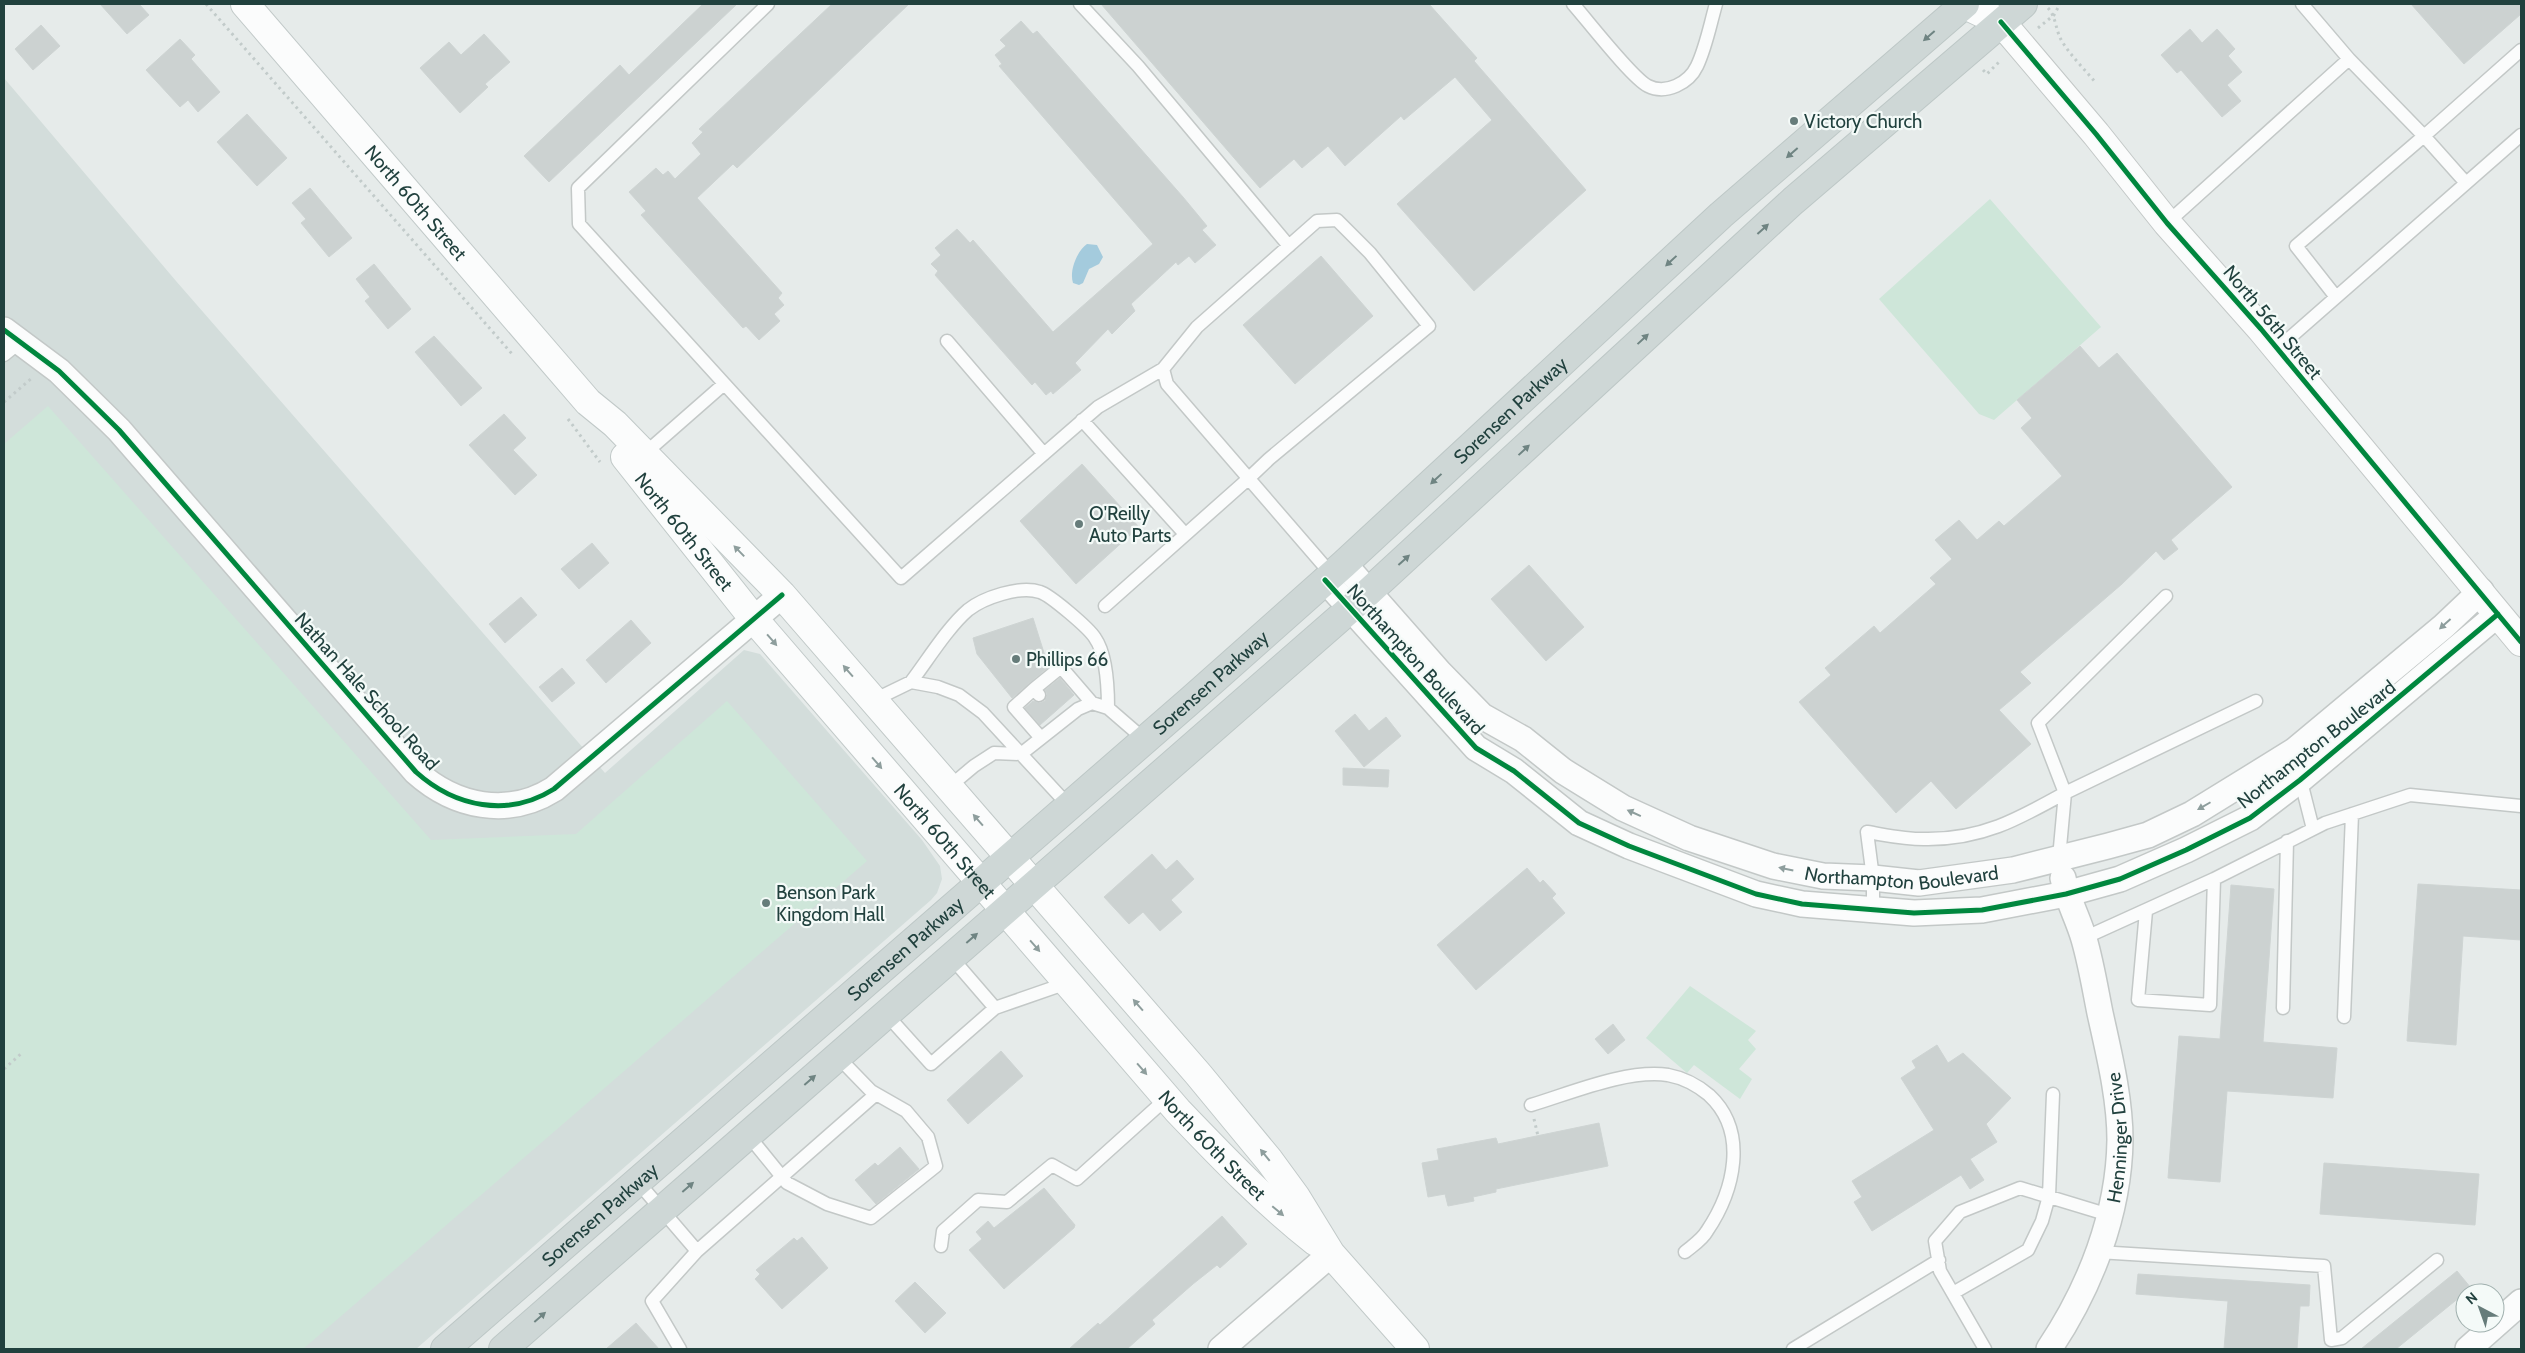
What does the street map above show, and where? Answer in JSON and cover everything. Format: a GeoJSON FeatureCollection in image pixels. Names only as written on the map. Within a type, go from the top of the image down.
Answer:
{"type":"FeatureCollection","features":[{"type":"Feature","properties":{"kind":"main road","name":"North 60th Street"},"geometry":{"type":"LineString","coordinates":[[245,4],[588,402],[606,432],[638,459],[782,595],[874,700],[1269,1160],[1296,1197],[1331,1254]]}},
{"type":"Feature","properties":{"kind":"main road","name":"Sorensen Parkway"},"geometry":{"type":"LineString","coordinates":[[445,1349],[1145,740],[1334,573],[1721,215],[1964,4]]}},
{"type":"Feature","properties":{"kind":"main road"},"geometry":{"type":"LineString","coordinates":[[1964,4],[1998,13]]}},
{"type":"Feature","properties":{"kind":"main road","name":"Sorensen Parkway"},"geometry":{"type":"LineString","coordinates":[[503,1349],[1359,601],[1998,13],[2022,4]]}},
{"type":"Feature","properties":{"kind":"main road","name":"North 56th Street"},"geometry":{"type":"LineString","coordinates":[[1998,13],[2167,223],[2278,348],[2481,591],[2521,642]]}},
{"type":"Feature","properties":{"kind":"main road","name":"North 60th Street"},"geometry":{"type":"LineString","coordinates":[[638,459],[753,618],[1067,983],[1168,1098],[1255,1190],[1275,1209],[1331,1254],[1415,1349]]}},
{"type":"Feature","properties":{"kind":"street","name":"Nathan Hale School Road"},"geometry":{"type":"LineString","coordinates":[[9,342],[59,371],[89,399],[416,772],[433,786],[452,797],[491,806],[512,806],[546,795],[782,595]]}},
{"type":"Feature","properties":{"kind":"street","name":"Northampton Boulevard"},"geometry":{"type":"LineString","coordinates":[[1334,573],[1359,601],[1476,748],[1514,771],[1579,823],[1629,846],[1756,894],[1802,904],[1914,913],[1982,910],[2066,894],[2120,880],[2250,818],[2300,780],[2498,614]]}},
{"type":"Feature","properties":{"kind":"street","name":"Northampton Boulevard"},"geometry":{"type":"LineString","coordinates":[[1359,601],[1482,716],[1523,739],[1563,771],[1623,808],[1688,838],[1773,866],[1823,876],[1872,878],[1920,883],[2013,870],[2148,834],[2213,801],[2294,750],[2444,626],[2481,591]]}},
{"type":"Feature","properties":{"kind":"street","name":"Henninger Drive"},"geometry":{"type":"LineString","coordinates":[[2049,1349],[2079,1298],[2098,1252],[2116,1182],[2120,1140],[2118,1105],[2084,938],[2066,894],[2059,858]]}},
{"type":"Feature","properties":{"kind":"street"},"geometry":{"type":"LineString","coordinates":[[1221,1349],[1331,1254]]}},
{"type":"Feature","properties":{"kind":"street"},"geometry":{"type":"LineString","coordinates":[[2468,1349],[2521,1302]]}},
{"type":"Feature","properties":{"kind":"lane"},"geometry":{"type":"LineString","coordinates":[[768,4],[578,188],[578,224],[901,578],[1098,406],[1163,369],[1197,328],[1317,221],[1337,220],[1370,253],[1429,326],[1248,479],[1105,606]]}},
{"type":"Feature","properties":{"kind":"lane"},"geometry":{"type":"LineString","coordinates":[[1080,4],[1138,66],[1289,246]]}},
{"type":"Feature","properties":{"kind":"lane"},"geometry":{"type":"LineString","coordinates":[[1573,4],[1634,74],[1648,86],[1660,88],[1673,88],[1686,81],[1696,68],[1716,4]]}},
{"type":"Feature","properties":{"kind":"lane"},"geometry":{"type":"LineString","coordinates":[[2302,4],[2349,59],[2424,136],[2466,184]]}},
{"type":"Feature","properties":{"kind":"lane"},"geometry":{"type":"LineString","coordinates":[[2336,297],[2296,246],[2521,50]]}},
{"type":"Feature","properties":{"kind":"lane"},"geometry":{"type":"LineString","coordinates":[[2167,223],[2349,59]]}},
{"type":"Feature","properties":{"kind":"lane"},"geometry":{"type":"LineString","coordinates":[[2278,348],[2521,135]]}},
{"type":"Feature","properties":{"kind":"lane"},"geometry":{"type":"LineString","coordinates":[[947,341],[1044,454]]}},
{"type":"Feature","properties":{"kind":"lane"},"geometry":{"type":"LineString","coordinates":[[1163,369],[1167,384],[1248,479],[1334,573]]}},
{"type":"Feature","properties":{"kind":"lane"},"geometry":{"type":"LineString","coordinates":[[638,459],[724,384]]}},
{"type":"Feature","properties":{"kind":"lane"},"geometry":{"type":"LineString","coordinates":[[1082,420],[1185,534]]}},
{"type":"Feature","properties":{"kind":"lane"},"geometry":{"type":"LineString","coordinates":[[874,700],[911,682],[939,644],[968,610],[1002,592],[1040,591],[1065,609],[1096,638],[1107,674],[1108,708]]}},
{"type":"Feature","properties":{"kind":"lane"},"geometry":{"type":"LineString","coordinates":[[2059,858],[2065,793],[2038,723],[2166,596]]}},
{"type":"Feature","properties":{"kind":"lane"},"geometry":{"type":"LineString","coordinates":[[1041,738],[1014,707],[1037,692],[1061,667],[1092,702],[1108,708],[1145,740]]}},
{"type":"Feature","properties":{"kind":"lane"},"geometry":{"type":"LineString","coordinates":[[911,682],[938,687],[959,695],[983,713],[1069,806]]}},
{"type":"Feature","properties":{"kind":"lane"},"geometry":{"type":"LineString","coordinates":[[1873,909],[1867,832],[1927,840],[1964,836],[2010,823],[2065,793],[2256,701]]}},
{"type":"Feature","properties":{"kind":"lane"},"geometry":{"type":"LineString","coordinates":[[949,787],[974,766],[994,753],[1021,754],[1041,738],[1059,717],[1092,702]]}},
{"type":"Feature","properties":{"kind":"lane"},"geometry":{"type":"LineString","coordinates":[[2294,750],[2313,829]]}},
{"type":"Feature","properties":{"kind":"lane"},"geometry":{"type":"LineString","coordinates":[[2084,938],[2146,911],[2313,829],[2410,795],[2521,806]]}},
{"type":"Feature","properties":{"kind":"lane"},"geometry":{"type":"LineString","coordinates":[[2344,1017],[2352,814]]}},
{"type":"Feature","properties":{"kind":"lane"},"geometry":{"type":"LineString","coordinates":[[2283,1008],[2288,842]]}},
{"type":"Feature","properties":{"kind":"lane"},"geometry":{"type":"LineString","coordinates":[[2146,911],[2138,1000],[2210,1005],[2214,878]]}},
{"type":"Feature","properties":{"kind":"lane"},"geometry":{"type":"LineString","coordinates":[[951,957],[995,1008]]}},
{"type":"Feature","properties":{"kind":"lane"},"geometry":{"type":"LineString","coordinates":[[886,1014],[931,1064],[995,1008],[1067,983]]}},
{"type":"Feature","properties":{"kind":"lane"},"geometry":{"type":"LineString","coordinates":[[748,1134],[787,1183],[827,1204],[872,1218],[936,1166],[928,1137],[906,1111],[876,1094],[837,1056]]}},
{"type":"Feature","properties":{"kind":"lane"},"geometry":{"type":"LineString","coordinates":[[1531,1105],[1647,1074],[1669,1076],[1690,1082],[1714,1100],[1725,1115],[1730,1130],[1735,1152],[1733,1175],[1707,1232],[1685,1252]]}},
{"type":"Feature","properties":{"kind":"lane"},"geometry":{"type":"LineString","coordinates":[[680,1349],[652,1301],[697,1251],[876,1094]]}},
{"type":"Feature","properties":{"kind":"lane"},"geometry":{"type":"LineString","coordinates":[[1953,1293],[2028,1250],[2042,1221],[2049,1196],[2052,1094]]}},
{"type":"Feature","properties":{"kind":"lane"},"geometry":{"type":"LineString","coordinates":[[941,1246],[943,1231],[978,1200],[1008,1202],[1052,1165],[1077,1179],[1168,1098]]}},
{"type":"Feature","properties":{"kind":"lane"},"geometry":{"type":"LineString","coordinates":[[638,1181],[697,1251]]}},
{"type":"Feature","properties":{"kind":"lane"},"geometry":{"type":"LineString","coordinates":[[1986,1349],[1940,1271],[1935,1241],[1960,1212],[2020,1188],[2109,1215]]}},
{"type":"Feature","properties":{"kind":"lane"},"geometry":{"type":"LineString","coordinates":[[2098,1252],[2324,1266],[2331,1340],[2342,1338],[2437,1260]]}},
{"type":"Feature","properties":{"kind":"lane"},"geometry":{"type":"LineString","coordinates":[[1793,1349],[1939,1260]]}},
{"type":"Feature","properties":{"kind":"path"},"geometry":{"type":"LineString","coordinates":[[206,4],[513,356]]}},
{"type":"Feature","properties":{"kind":"path"},"geometry":{"type":"LineString","coordinates":[[2044,4],[2054,15],[2062,43],[2096,83]]}},
{"type":"Feature","properties":{"kind":"path"},"geometry":{"type":"LineString","coordinates":[[2054,15],[2060,4]]}},
{"type":"Feature","properties":{"kind":"path"},"geometry":{"type":"LineString","coordinates":[[4,402],[32,378],[40,384]]}},
{"type":"Feature","properties":{"kind":"path"},"geometry":{"type":"LineString","coordinates":[[564,414],[602,464]]}},
{"type":"Feature","properties":{"kind":"path"},"geometry":{"type":"LineString","coordinates":[[4,1069],[23,1052]]}},
{"type":"Feature","properties":{"kind":"shaded area"},"geometry":{"type":"Polygon","coordinates":[[[4,78],[176,281],[605,773],[744,650],[760,654],[922,840],[940,866],[942,879],[937,893],[931,900],[416,1349],[4,1349],[4,78]]]}},
{"type":"Feature","properties":{"kind":"green space"},"geometry":{"type":"Polygon","coordinates":[[[1990,199],[2101,327],[1994,420],[1979,414],[1879,299],[1990,199]]]}},
{"type":"Feature","properties":{"kind":"green space"},"geometry":{"type":"Polygon","coordinates":[[[48,406],[431,840],[576,834],[727,701],[867,861],[303,1349],[4,1349],[4,444],[48,406]]]}},
{"type":"Feature","properties":{"kind":"green space"},"geometry":{"type":"Polygon","coordinates":[[[1690,986],[1756,1031],[1748,1040],[1756,1049],[1739,1069],[1752,1079],[1740,1099],[1694,1065],[1687,1073],[1646,1038],[1690,986]]]}},
{"type":"Feature","properties":{"kind":"water"},"geometry":{"type":"Polygon","coordinates":[[[1087,244],[1097,245],[1103,257],[1099,264],[1089,269],[1083,283],[1079,285],[1073,283],[1073,267],[1080,251],[1087,244]]]}},
{"type":"Feature","properties":{"kind":"building"},"geometry":{"type":"Polygon","coordinates":[[[100,4],[139,4],[149,15],[127,34],[100,4]]]}},
{"type":"Feature","properties":{"kind":"building"},"geometry":{"type":"Polygon","coordinates":[[[703,4],[737,4],[549,182],[524,156],[620,65],[629,75],[703,4]]]}},
{"type":"Feature","properties":{"kind":"building"},"geometry":{"type":"Polygon","coordinates":[[[832,4],[909,4],[737,168],[733,164],[697,198],[782,293],[778,298],[784,305],[774,314],[780,321],[759,340],[746,326],[743,328],[641,215],[646,211],[629,192],[656,168],[663,175],[668,171],[675,179],[701,154],[692,143],[703,132],[699,129],[832,4]]]}},
{"type":"Feature","properties":{"kind":"building"},"geometry":{"type":"Polygon","coordinates":[[[1101,4],[1429,4],[1477,58],[1474,61],[1586,190],[1474,291],[1397,204],[1492,120],[1455,77],[1404,120],[1401,116],[1345,166],[1328,146],[1302,168],[1294,159],[1260,188],[1101,4]]]}},
{"type":"Feature","properties":{"kind":"building"},"geometry":{"type":"Polygon","coordinates":[[[2411,4],[2521,4],[2521,14],[2464,64],[2411,4]]]}},
{"type":"Feature","properties":{"kind":"building"},"geometry":{"type":"Polygon","coordinates":[[[1021,21],[1033,34],[1037,31],[1183,197],[1207,226],[1202,230],[1216,245],[1195,263],[1189,256],[1178,265],[1176,262],[1131,304],[1135,311],[1112,334],[1108,329],[1075,363],[1081,370],[1053,394],[1051,391],[1046,395],[1035,382],[1032,385],[935,275],[938,271],[931,264],[941,255],[935,248],[957,229],[970,243],[973,240],[1053,332],[1153,244],[999,66],[1002,64],[995,55],[1006,46],[1000,40],[1021,21]]]}},
{"type":"Feature","properties":{"kind":"building"},"geometry":{"type":"Polygon","coordinates":[[[41,25],[60,46],[33,70],[15,49],[41,25]]]}},
{"type":"Feature","properties":{"kind":"building"},"geometry":{"type":"Polygon","coordinates":[[[2190,29],[2202,43],[2217,29],[2235,49],[2228,56],[2242,72],[2227,85],[2241,101],[2222,117],[2181,70],[2177,73],[2161,55],[2190,29]]]}},
{"type":"Feature","properties":{"kind":"building"},"geometry":{"type":"Polygon","coordinates":[[[484,34],[510,62],[485,84],[488,87],[460,113],[420,68],[449,42],[461,55],[484,34]]]}},
{"type":"Feature","properties":{"kind":"building"},"geometry":{"type":"Polygon","coordinates":[[[180,39],[195,55],[191,59],[220,92],[198,112],[188,100],[180,107],[146,70],[180,39]]]}},
{"type":"Feature","properties":{"kind":"building"},"geometry":{"type":"Polygon","coordinates":[[[247,114],[287,158],[257,186],[217,142],[247,114]]]}},
{"type":"Feature","properties":{"kind":"building"},"geometry":{"type":"Polygon","coordinates":[[[310,188],[352,238],[329,257],[301,223],[306,219],[292,203],[310,188]]]}},
{"type":"Feature","properties":{"kind":"building"},"geometry":{"type":"Polygon","coordinates":[[[1321,256],[1373,316],[1295,384],[1243,325],[1321,256]]]}},
{"type":"Feature","properties":{"kind":"building"},"geometry":{"type":"Polygon","coordinates":[[[374,264],[411,309],[388,329],[365,301],[370,297],[356,279],[374,264]]]}},
{"type":"Feature","properties":{"kind":"building"},"geometry":{"type":"Polygon","coordinates":[[[434,336],[482,388],[461,406],[415,352],[434,336]]]}},
{"type":"Feature","properties":{"kind":"building"},"geometry":{"type":"Polygon","coordinates":[[[2080,346],[2099,368],[2117,353],[2232,487],[2171,540],[2178,549],[2164,560],[2156,551],[2122,584],[2020,672],[2031,683],[1999,710],[2031,744],[1956,809],[1931,781],[1896,813],[1799,702],[1831,675],[1825,668],[1874,626],[1880,633],[1936,584],[1930,578],[1952,559],[1935,540],[1959,520],[1977,540],[1999,521],[2004,526],[2062,476],[2021,428],[2032,418],[2017,400],[2080,346]]]}},
{"type":"Feature","properties":{"kind":"building"},"geometry":{"type":"Polygon","coordinates":[[[504,414],[526,438],[513,450],[537,475],[515,495],[469,445],[504,414]]]}},
{"type":"Feature","properties":{"kind":"building","name":"O'Reilly Auto Parts"},"geometry":{"type":"Polygon","coordinates":[[[1082,464],[1139,527],[1076,584],[1020,521],[1082,464]]]}},
{"type":"Feature","properties":{"kind":"building"},"geometry":{"type":"Polygon","coordinates":[[[592,543],[609,563],[579,589],[561,569],[592,543]]]}},
{"type":"Feature","properties":{"kind":"building"},"geometry":{"type":"Polygon","coordinates":[[[1529,565],[1584,627],[1546,661],[1491,599],[1529,565]]]}},
{"type":"Feature","properties":{"kind":"building"},"geometry":{"type":"Polygon","coordinates":[[[521,597],[537,615],[505,643],[489,624],[521,597]]]}},
{"type":"Feature","properties":{"kind":"building","name":"Phillips 66"},"geometry":{"type":"Polygon","coordinates":[[[1033,618],[1045,656],[1053,663],[1012,698],[977,654],[973,638],[1033,618]]]}},
{"type":"Feature","properties":{"kind":"building"},"geometry":{"type":"Polygon","coordinates":[[[631,620],[651,643],[606,683],[586,660],[631,620]]]}},
{"type":"Feature","properties":{"kind":"building"},"geometry":{"type":"Polygon","coordinates":[[[562,668],[575,683],[552,702],[539,687],[562,668]]]}},
{"type":"Feature","properties":{"kind":"building"},"geometry":{"type":"Polygon","coordinates":[[[1060,678],[1074,695],[1040,725],[1025,708],[1033,701],[1040,703],[1045,701],[1047,694],[1045,690],[1060,678]]]}},
{"type":"Feature","properties":{"kind":"building"},"geometry":{"type":"Polygon","coordinates":[[[1355,714],[1369,731],[1386,717],[1401,736],[1364,767],[1335,731],[1355,714]]]}},
{"type":"Feature","properties":{"kind":"building"},"geometry":{"type":"Polygon","coordinates":[[[1343,768],[1389,770],[1388,787],[1343,785],[1343,768]]]}},
{"type":"Feature","properties":{"kind":"building"},"geometry":{"type":"Polygon","coordinates":[[[1152,854],[1166,870],[1177,860],[1194,879],[1171,900],[1182,912],[1160,931],[1143,912],[1129,924],[1104,897],[1152,854]]]}},
{"type":"Feature","properties":{"kind":"building"},"geometry":{"type":"Polygon","coordinates":[[[1527,868],[1540,883],[1543,880],[1556,894],[1552,898],[1565,913],[1476,990],[1437,945],[1527,868]]]}},
{"type":"Feature","properties":{"kind":"building"},"geometry":{"type":"Polygon","coordinates":[[[2418,884],[2521,890],[2521,940],[2463,936],[2456,1045],[2407,1041],[2418,884]]]}},
{"type":"Feature","properties":{"kind":"building"},"geometry":{"type":"Polygon","coordinates":[[[2231,885],[2274,889],[2263,1042],[2337,1048],[2333,1098],[2227,1091],[2220,1182],[2168,1178],[2179,1036],[2220,1039],[2231,885]]]}},
{"type":"Feature","properties":{"kind":"building"},"geometry":{"type":"Polygon","coordinates":[[[1613,1024],[1625,1040],[1608,1054],[1595,1039],[1613,1024]]]}},
{"type":"Feature","properties":{"kind":"building"},"geometry":{"type":"Polygon","coordinates":[[[1937,1045],[1948,1063],[1963,1053],[2011,1098],[1986,1124],[1997,1142],[1970,1159],[1984,1180],[1970,1189],[1961,1175],[1872,1231],[1854,1202],[1862,1197],[1852,1181],[1934,1130],[1901,1078],[1916,1068],[1912,1061],[1937,1045]]]}},
{"type":"Feature","properties":{"kind":"building"},"geometry":{"type":"Polygon","coordinates":[[[1001,1051],[1023,1076],[968,1124],[947,1100],[1001,1051]]]}},
{"type":"Feature","properties":{"kind":"building"},"geometry":{"type":"Polygon","coordinates":[[[1599,1123],[1608,1166],[1496,1189],[1496,1192],[1473,1197],[1474,1201],[1448,1206],[1445,1194],[1428,1197],[1422,1163],[1439,1160],[1437,1149],[1496,1138],[1498,1144],[1599,1123]]]}},
{"type":"Feature","properties":{"kind":"building"},"geometry":{"type":"Polygon","coordinates":[[[900,1147],[919,1169],[876,1204],[855,1180],[875,1163],[878,1166],[900,1147]]]}},
{"type":"Feature","properties":{"kind":"building"},"geometry":{"type":"Polygon","coordinates":[[[2324,1163],[2479,1174],[2475,1225],[2320,1214],[2324,1163]]]}},
{"type":"Feature","properties":{"kind":"building"},"geometry":{"type":"Polygon","coordinates":[[[1044,1188],[1075,1225],[1074,1228],[1004,1289],[969,1250],[982,1239],[976,1232],[988,1221],[994,1228],[1044,1188]]]}},
{"type":"Feature","properties":{"kind":"building"},"geometry":{"type":"Polygon","coordinates":[[[1222,1216],[1247,1244],[1220,1268],[1217,1265],[1193,1284],[1152,1320],[1155,1324],[1127,1349],[1069,1349],[1098,1323],[1100,1325],[1222,1216]]]}},
{"type":"Feature","properties":{"kind":"building"},"geometry":{"type":"Polygon","coordinates":[[[802,1237],[828,1268],[782,1309],[755,1279],[760,1274],[756,1270],[794,1238],[797,1241],[802,1237]]]}},
{"type":"Feature","properties":{"kind":"building"},"geometry":{"type":"Polygon","coordinates":[[[2457,1271],[2467,1283],[2455,1283],[2455,1301],[2396,1349],[2361,1349],[2457,1271]]]}},
{"type":"Feature","properties":{"kind":"building"},"geometry":{"type":"Polygon","coordinates":[[[2138,1274],[2310,1285],[2309,1306],[2300,1306],[2297,1349],[2224,1349],[2228,1301],[2136,1294],[2138,1274]]]}},
{"type":"Feature","properties":{"kind":"building"},"geometry":{"type":"Polygon","coordinates":[[[915,1282],[946,1313],[925,1333],[895,1301],[915,1282]]]}},
{"type":"Feature","properties":{"kind":"building"},"geometry":{"type":"Polygon","coordinates":[[[636,1323],[659,1349],[606,1349],[636,1323]]]}},
{"type":"Feature","properties":{"kind":"cycle path"},"geometry":{"type":"LineString","coordinates":[[2001,22],[2096,134],[2167,223],[2261,329],[2521,642]]}},
{"type":"Feature","properties":{"kind":"cycle path"},"geometry":{"type":"LineString","coordinates":[[4,330],[59,371],[119,430],[416,772],[448,794],[465,800],[500,806],[519,804],[554,789],[782,595]]}},
{"type":"Feature","properties":{"kind":"cycle path"},"geometry":{"type":"LineString","coordinates":[[1325,580],[1476,748],[1514,771],[1579,823],[1629,846],[1756,894],[1802,904],[1914,913],[1982,910],[2066,894],[2120,879],[2186,850],[2250,818],[2300,780],[2498,614]]}},
{"type":"Feature","properties":{"kind":"place","name":"Victory Church"},"geometry":{"type":"Point","coordinates":[1794,121]}},
{"type":"Feature","properties":{"kind":"place","name":"O'Reilly Auto Parts"},"geometry":{"type":"Point","coordinates":[1079,524]}},
{"type":"Feature","properties":{"kind":"place","name":"Phillips 66"},"geometry":{"type":"Point","coordinates":[1016,659]}},
{"type":"Feature","properties":{"kind":"place","name":"Benson Park Kingdom Hall"},"geometry":{"type":"Point","coordinates":[766,903]}}]}
